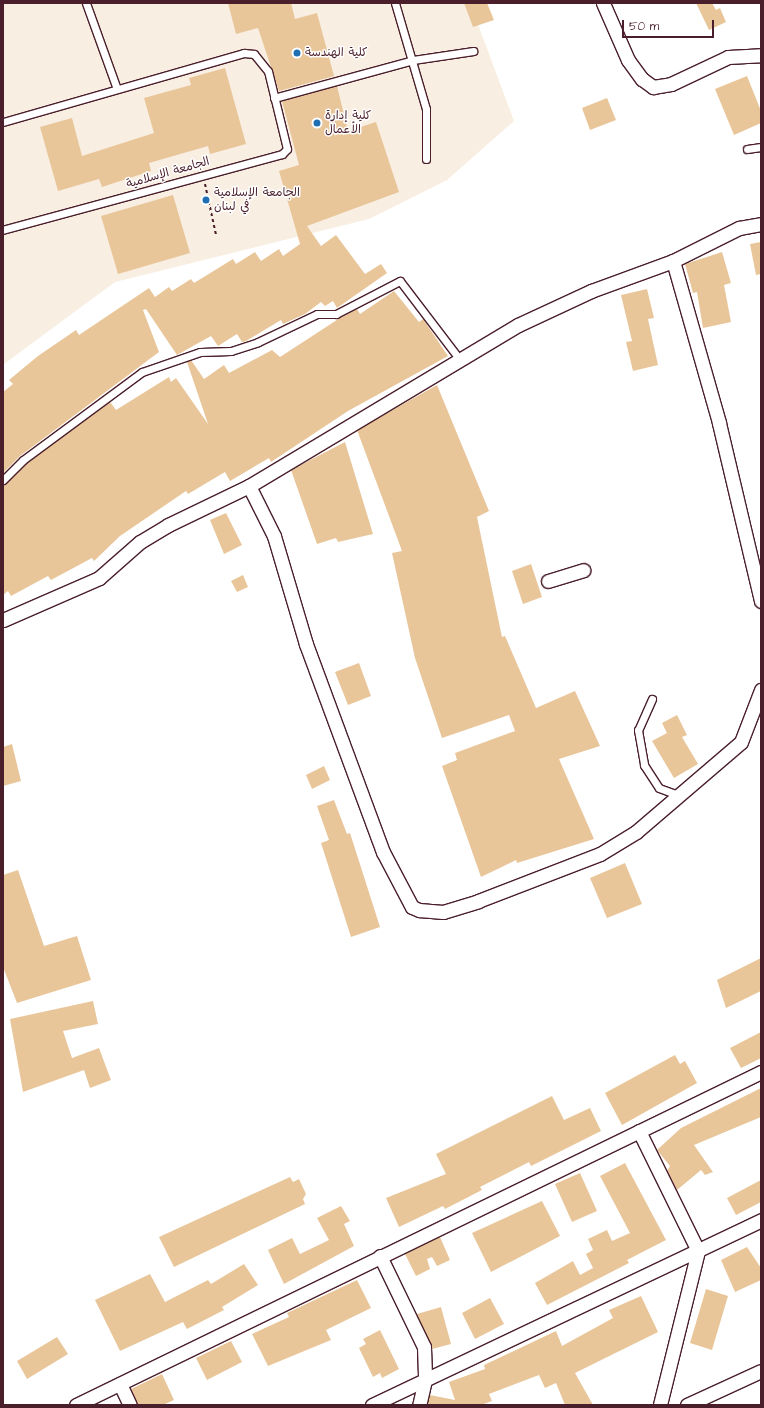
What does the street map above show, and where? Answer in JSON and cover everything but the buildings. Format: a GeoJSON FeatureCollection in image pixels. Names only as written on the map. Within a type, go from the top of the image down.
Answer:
{"type":"FeatureCollection","features":[{"type":"Feature","properties":{"kind":"street"},"geometry":{"type":"LineString","coordinates":[[603,3],[628,60],[642,79],[654,87],[671,84],[728,57],[761,55]]}},
{"type":"Feature","properties":{"kind":"street"},"geometry":{"type":"LineString","coordinates":[[3,620],[99,578],[140,542],[168,525],[249,486],[552,308],[673,261],[739,228],[761,224]]}},
{"type":"Feature","properties":{"kind":"street"},"geometry":{"type":"LineString","coordinates":[[673,261],[719,423],[761,602]]}},
{"type":"Feature","properties":{"kind":"street"},"geometry":{"type":"LineString","coordinates":[[249,486],[274,536],[306,644],[383,852],[412,907],[443,912],[459,908],[592,857],[636,832],[740,742],[761,690]]}},
{"type":"Feature","properties":{"kind":"street"},"geometry":{"type":"LineString","coordinates":[[548,581],[583,570]]}},
{"type":"Feature","properties":{"kind":"street"},"geometry":{"type":"LineString","coordinates":[[76,1405],[761,1072]]}},
{"type":"Feature","properties":{"kind":"street"},"geometry":{"type":"LineString","coordinates":[[639,1131],[698,1251],[660,1405]]}},
{"type":"Feature","properties":{"kind":"street"},"geometry":{"type":"LineString","coordinates":[[372,1405],[761,1220]]}},
{"type":"Feature","properties":{"kind":"street"},"geometry":{"type":"LineString","coordinates":[[380,1256],[424,1347],[425,1380],[419,1405]]}},
{"type":"Feature","properties":{"kind":"street"},"geometry":{"type":"LineString","coordinates":[[687,1405],[761,1371]]}},
{"type":"Feature","properties":{"kind":"street"},"geometry":{"type":"LineString","coordinates":[[120,1384],[130,1405]]}},
{"type":"Feature","properties":{"kind":"lane"},"geometry":{"type":"LineString","coordinates":[[86,3],[95,35],[117,89]]}},
{"type":"Feature","properties":{"kind":"lane"},"geometry":{"type":"LineString","coordinates":[[395,3],[413,60],[426,109],[426,159]]}},
{"type":"Feature","properties":{"kind":"lane"},"geometry":{"type":"LineString","coordinates":[[274,98],[413,60],[473,51]]}},
{"type":"Feature","properties":{"kind":"lane","name":"الجامعة الإسلامية"},"geometry":{"type":"LineString","coordinates":[[3,122],[244,53],[262,62],[274,98],[285,151],[3,230]]}},
{"type":"Feature","properties":{"kind":"lane"},"geometry":{"type":"LineString","coordinates":[[747,149],[761,147]]}},
{"type":"Feature","properties":{"kind":"lane"},"geometry":{"type":"LineString","coordinates":[[3,480],[23,460],[142,372],[200,352],[231,351],[258,342],[317,314],[336,314],[400,281],[461,361]]}},
{"type":"Feature","properties":{"kind":"lane"},"geometry":{"type":"LineString","coordinates":[[652,699],[638,730],[644,765],[659,788],[678,795]]}},
{"type":"Feature","properties":{"kind":"path"},"geometry":{"type":"LineString","coordinates":[[203,175],[216,235]]}},
{"type":"Feature","properties":{"kind":"shaded area","name":"الجامعة الإسلامية في لبنان"},"geometry":{"type":"Polygon","coordinates":[[[3,3],[470,3],[514,121],[447,180],[369,219],[115,282],[4,364],[3,3]]]}},
{"type":"Feature","properties":{"kind":"place","name":"كلية الهندسة"},"geometry":{"type":"Point","coordinates":[297,53]}},
{"type":"Feature","properties":{"kind":"place","name":"كلية إدارة الأعمال"},"geometry":{"type":"Point","coordinates":[317,123]}},
{"type":"Feature","properties":{"kind":"place","name":"الجامعة الإسلامية في لبنان"},"geometry":{"type":"Point","coordinates":[206,200]}}]}
